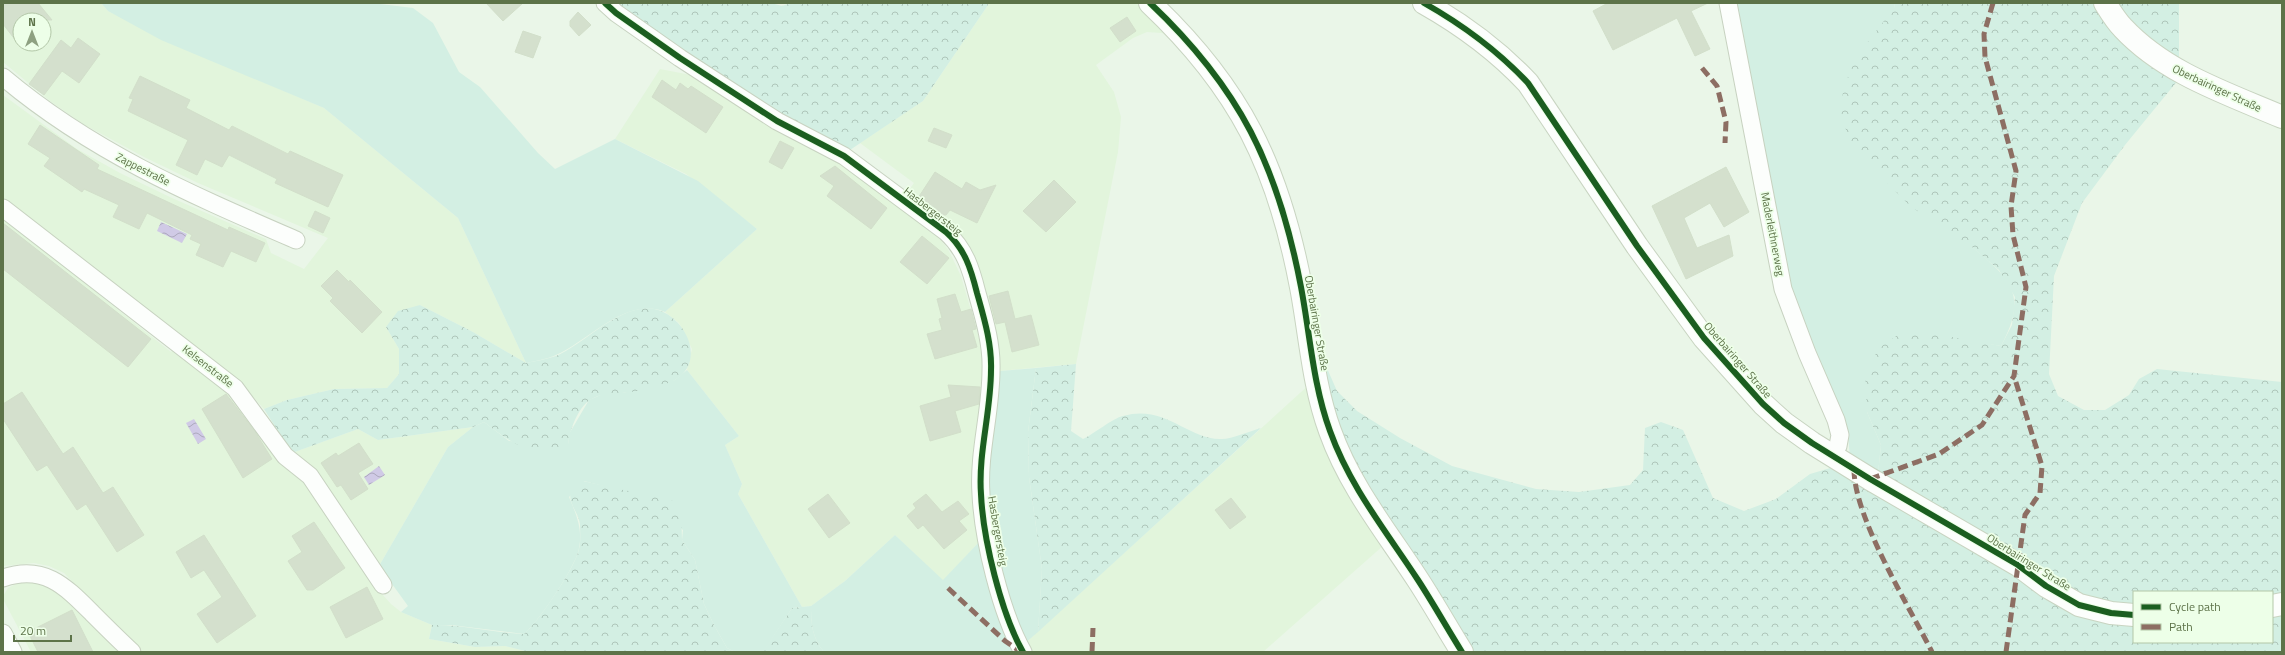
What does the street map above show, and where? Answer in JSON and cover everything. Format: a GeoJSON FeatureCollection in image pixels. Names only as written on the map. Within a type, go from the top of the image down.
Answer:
{"type":"FeatureCollection","features":[{"type":"Feature","properties":{"kind":"street","name":"Hasbergersteig"},"geometry":{"type":"LineString","coordinates":[[605,3],[616,13],[680,58],[741,98],[778,121],[844,156],[946,232],[956,241],[965,254],[984,317],[992,369],[980,472],[980,495],[991,556],[1009,621],[1023,652]]}},
{"type":"Feature","properties":{"kind":"street","name":"Oberbairinger Straße"},"geometry":{"type":"LineString","coordinates":[[1150,3],[1200,54],[1224,85],[1259,148],[1284,211],[1301,287],[1322,404],[1338,452],[1364,502],[1418,580],[1462,652]]}},
{"type":"Feature","properties":{"kind":"street","name":"Oberbairinger Straße"},"geometry":{"type":"LineString","coordinates":[[1424,3],[1450,17],[1479,37],[1505,59],[1528,83],[1637,246],[1704,338],[1763,404],[1784,423],[1832,456],[2018,565],[2046,586],[2079,605],[2111,613],[2133,615]]}},
{"type":"Feature","properties":{"kind":"street","name":"Maderleithnerweg"},"geometry":{"type":"LineString","coordinates":[[1728,3],[1783,289],[1807,353],[1836,420],[1840,435],[1838,446],[1832,456]]}},
{"type":"Feature","properties":{"kind":"street","name":"Oberbairinger Straße"},"geometry":{"type":"LineString","coordinates":[[2105,3],[2122,27],[2149,52],[2182,74],[2282,117]]}},
{"type":"Feature","properties":{"kind":"street","name":"Zappestraße"},"geometry":{"type":"LineString","coordinates":[[3,77],[61,123],[104,150],[215,204],[296,240]]}},
{"type":"Feature","properties":{"kind":"street","name":"Kelsenstraße"},"geometry":{"type":"LineString","coordinates":[[3,208],[235,388],[285,456],[310,476],[383,585]]}},
{"type":"Feature","properties":{"kind":"street"},"geometry":{"type":"LineString","coordinates":[[3,578],[14,575],[32,574],[50,578],[65,586],[132,652]]}},
{"type":"Feature","properties":{"kind":"street"},"geometry":{"type":"LineString","coordinates":[[3,634],[13,652]]}},
{"type":"Feature","properties":{"kind":"shaded area"},"geometry":{"type":"Polygon","coordinates":[[[3,3],[101,3],[108,11],[221,64],[324,108],[458,218],[526,363],[473,332],[420,305],[386,327],[399,349],[399,374],[387,388],[334,389],[287,400],[264,409],[243,386],[213,361],[3,199],[3,95],[77,149],[120,173],[172,198],[266,239],[271,253],[304,269],[328,238],[198,183],[144,157],[83,124],[50,101],[3,62],[3,3]]]}},
{"type":"Feature","properties":{"kind":"shaded area"},"geometry":{"type":"Polygon","coordinates":[[[987,3],[1138,3],[1176,39],[1162,33],[1147,32],[1133,38],[1096,65],[1114,92],[1121,117],[1118,152],[1076,364],[1000,371],[982,283],[974,257],[965,240],[950,224],[906,194],[914,183],[860,143],[923,101],[988,5],[987,3]]]}},
{"type":"Feature","properties":{"kind":"shaded area"},"geometry":{"type":"Polygon","coordinates":[[[660,69],[696,76],[837,160],[940,239],[949,251],[961,276],[981,345],[983,367],[981,540],[943,581],[895,535],[845,581],[811,606],[802,607],[738,494],[742,484],[725,445],[739,436],[687,370],[692,349],[679,323],[665,312],[757,229],[686,174],[615,139],[660,69]]]}},
{"type":"Feature","properties":{"kind":"shaded area"},"geometry":{"type":"Polygon","coordinates":[[[3,218],[171,352],[174,348],[217,380],[308,484],[373,584],[391,604],[401,612],[432,625],[429,639],[475,647],[505,646],[529,652],[141,652],[64,573],[49,566],[34,563],[3,566],[3,218]]]}},
{"type":"Feature","properties":{"kind":"shaded area"},"geometry":{"type":"Polygon","coordinates":[[[1311,383],[1384,545],[1263,652],[1028,652],[1024,644],[1311,383]]]}},
{"type":"Feature","properties":{"kind":"shaded area"},"geometry":{"type":"Polygon","coordinates":[[[473,427],[448,447],[379,566],[292,453],[358,429],[378,440],[473,427]]]}},
{"type":"Feature","properties":{"kind":"shaded area"},"geometry":{"type":"Polygon","coordinates":[[[31,582],[44,585],[59,593],[120,652],[31,652],[3,599],[3,596],[8,588],[18,583],[31,582]]]}},
{"type":"Feature","properties":{"kind":"green space"},"geometry":{"type":"Polygon","coordinates":[[[101,3],[372,3],[413,8],[433,23],[459,72],[480,87],[538,153],[555,169],[615,139],[698,181],[757,229],[665,312],[650,309],[636,310],[622,315],[608,322],[556,355],[526,363],[458,218],[324,108],[161,40],[108,11],[101,3]]]}},
{"type":"Feature","properties":{"kind":"green space"},"geometry":{"type":"Polygon","coordinates":[[[615,3],[771,3],[782,6],[791,3],[987,3],[988,5],[923,101],[847,152],[728,82],[615,3]]]}},
{"type":"Feature","properties":{"kind":"green space"},"geometry":{"type":"Polygon","coordinates":[[[1733,3],[1895,3],[1894,8],[1972,247],[1997,269],[2006,279],[2012,290],[2014,301],[2013,314],[2001,346],[1988,344],[1867,412],[1881,445],[1878,473],[1850,458],[1848,434],[1788,288],[1733,3]]]}},
{"type":"Feature","properties":{"kind":"green space"},"geometry":{"type":"Polygon","coordinates":[[[1895,3],[2179,3],[2179,79],[2125,145],[2082,203],[2054,276],[2049,374],[2058,396],[2084,410],[2105,410],[2129,395],[2139,379],[2157,369],[2282,382],[2282,652],[1471,652],[1340,441],[1319,350],[1337,391],[1357,411],[1400,438],[1452,466],[1536,489],[1579,492],[1630,485],[1643,470],[1645,428],[1661,422],[1683,430],[1713,498],[1744,511],[1776,499],[1810,474],[1837,466],[1878,473],[1881,445],[1867,412],[1865,373],[1879,348],[1902,332],[1941,335],[2001,346],[2012,325],[2015,297],[1999,270],[1972,247],[1910,206],[1853,148],[1841,117],[1843,89],[1856,57],[1894,8],[1895,3]]]}},
{"type":"Feature","properties":{"kind":"green space"},"geometry":{"type":"Polygon","coordinates":[[[420,305],[473,332],[526,363],[556,356],[620,315],[634,310],[648,308],[661,311],[671,316],[679,324],[685,333],[691,353],[689,363],[684,372],[675,380],[642,390],[602,395],[590,400],[582,408],[575,420],[570,433],[568,445],[556,449],[544,451],[523,447],[503,436],[484,422],[473,427],[378,440],[358,429],[292,453],[264,409],[287,400],[334,389],[387,388],[399,374],[399,349],[386,327],[398,311],[420,305]]]}},
{"type":"Feature","properties":{"kind":"green space"},"geometry":{"type":"Polygon","coordinates":[[[1076,364],[1071,431],[1083,439],[1119,417],[1138,414],[1151,414],[1196,433],[1220,439],[1234,437],[1261,428],[1038,632],[1042,569],[1029,477],[1028,432],[1036,368],[1076,364]]]}},
{"type":"Feature","properties":{"kind":"green space"},"geometry":{"type":"Polygon","coordinates":[[[1036,368],[1028,432],[1029,477],[1042,569],[1038,632],[1024,644],[996,561],[984,484],[1000,371],[1036,368]]]}},
{"type":"Feature","properties":{"kind":"green space"},"geometry":{"type":"Polygon","coordinates":[[[687,370],[739,436],[725,445],[742,484],[738,494],[802,607],[792,608],[764,651],[735,652],[727,648],[704,604],[695,560],[682,540],[683,530],[638,495],[584,481],[569,497],[576,516],[580,534],[577,556],[556,593],[524,634],[451,625],[432,625],[401,612],[408,606],[379,566],[448,447],[473,427],[484,422],[509,441],[568,445],[569,434],[589,400],[605,393],[623,393],[675,380],[687,370]]]}},
{"type":"Feature","properties":{"kind":"green space"},"geometry":{"type":"Polygon","coordinates":[[[583,481],[673,501],[681,510],[682,540],[695,560],[704,604],[727,648],[735,652],[529,652],[505,646],[475,647],[429,639],[432,625],[455,626],[524,634],[530,628],[556,594],[571,568],[579,549],[580,524],[570,499],[570,494],[571,489],[583,481]]]}},
{"type":"Feature","properties":{"kind":"green space"},"geometry":{"type":"Polygon","coordinates":[[[895,535],[943,580],[981,540],[1016,652],[824,652],[817,641],[813,630],[811,606],[845,581],[895,535]]]}},
{"type":"Feature","properties":{"kind":"green space"},"geometry":{"type":"Polygon","coordinates":[[[811,606],[813,630],[820,647],[824,652],[761,652],[764,650],[792,608],[811,606]]]}},
{"type":"Feature","properties":{"kind":"water"},"geometry":{"type":"Polygon","coordinates":[[[161,222],[187,234],[182,243],[157,231],[161,222]]]}},
{"type":"Feature","properties":{"kind":"water"},"geometry":{"type":"Polygon","coordinates":[[[194,419],[206,439],[198,444],[186,423],[194,419]]]}},
{"type":"Feature","properties":{"kind":"water"},"geometry":{"type":"Polygon","coordinates":[[[379,466],[385,475],[369,485],[364,477],[379,466]]]}},
{"type":"Feature","properties":{"kind":"building"},"geometry":{"type":"Polygon","coordinates":[[[3,3],[38,3],[45,12],[12,12],[12,36],[3,24],[3,3]]]}},
{"type":"Feature","properties":{"kind":"building"},"geometry":{"type":"Polygon","coordinates":[[[486,3],[523,3],[503,21],[486,3]]]}},
{"type":"Feature","properties":{"kind":"building"},"geometry":{"type":"Polygon","coordinates":[[[1608,3],[1708,3],[1691,11],[1710,49],[1695,56],[1677,18],[1613,50],[1593,11],[1608,3]]]}},
{"type":"Feature","properties":{"kind":"building"},"geometry":{"type":"Polygon","coordinates":[[[578,12],[591,25],[579,36],[570,26],[570,21],[578,12]]]}},
{"type":"Feature","properties":{"kind":"building"},"geometry":{"type":"Polygon","coordinates":[[[1127,17],[1136,31],[1120,42],[1110,28],[1127,17]]]}},
{"type":"Feature","properties":{"kind":"building"},"geometry":{"type":"Polygon","coordinates":[[[523,31],[541,37],[533,58],[515,52],[523,31]]]}},
{"type":"Feature","properties":{"kind":"building"},"geometry":{"type":"Polygon","coordinates":[[[78,38],[100,54],[79,83],[62,71],[44,95],[29,84],[61,40],[71,48],[78,38]]]}},
{"type":"Feature","properties":{"kind":"building"},"geometry":{"type":"Polygon","coordinates":[[[140,76],[190,100],[186,108],[229,130],[232,126],[288,154],[290,151],[343,175],[328,207],[275,183],[277,179],[229,155],[222,167],[205,159],[197,175],[176,165],[188,140],[128,111],[133,99],[129,98],[140,76]]]}},
{"type":"Feature","properties":{"kind":"building"},"geometry":{"type":"Polygon","coordinates":[[[662,80],[676,90],[680,83],[688,89],[691,86],[723,107],[706,133],[652,97],[662,80]]]}},
{"type":"Feature","properties":{"kind":"building"},"geometry":{"type":"Polygon","coordinates":[[[40,125],[99,165],[97,169],[228,230],[229,227],[265,243],[256,262],[231,251],[223,267],[196,255],[201,244],[190,239],[192,235],[147,213],[139,229],[113,217],[119,205],[84,189],[82,192],[44,166],[50,158],[28,144],[40,125]]]}},
{"type":"Feature","properties":{"kind":"building"},"geometry":{"type":"Polygon","coordinates":[[[934,128],[952,135],[946,148],[928,141],[934,128]]]}},
{"type":"Feature","properties":{"kind":"building"},"geometry":{"type":"Polygon","coordinates":[[[780,141],[794,148],[782,169],[769,162],[780,141]]]}},
{"type":"Feature","properties":{"kind":"building"},"geometry":{"type":"Polygon","coordinates":[[[835,166],[887,208],[871,229],[827,196],[834,186],[820,176],[835,166]]]}},
{"type":"Feature","properties":{"kind":"building"},"geometry":{"type":"Polygon","coordinates":[[[1726,167],[1749,212],[1724,227],[1710,203],[1684,218],[1697,248],[1729,235],[1733,256],[1686,279],[1652,206],[1726,167]]]}},
{"type":"Feature","properties":{"kind":"building"},"geometry":{"type":"Polygon","coordinates":[[[935,172],[962,189],[966,182],[980,190],[996,185],[977,223],[950,210],[946,215],[940,215],[918,198],[935,172]]]}},
{"type":"Feature","properties":{"kind":"building"},"geometry":{"type":"Polygon","coordinates":[[[1054,180],[1076,202],[1046,232],[1023,211],[1054,180]]]}},
{"type":"Feature","properties":{"kind":"building"},"geometry":{"type":"Polygon","coordinates":[[[315,211],[330,218],[323,233],[308,226],[315,211]]]}},
{"type":"Feature","properties":{"kind":"building"},"geometry":{"type":"Polygon","coordinates":[[[3,223],[151,339],[128,367],[3,269],[3,223]]]}},
{"type":"Feature","properties":{"kind":"building"},"geometry":{"type":"Polygon","coordinates":[[[922,236],[949,258],[927,284],[900,262],[922,236]]]}},
{"type":"Feature","properties":{"kind":"building"},"geometry":{"type":"Polygon","coordinates":[[[337,270],[349,282],[350,280],[382,312],[362,333],[330,301],[333,298],[321,286],[337,270]]]}},
{"type":"Feature","properties":{"kind":"building"},"geometry":{"type":"Polygon","coordinates":[[[1008,291],[1015,319],[1031,315],[1039,345],[1012,352],[1005,322],[996,324],[989,296],[1008,291]]]}},
{"type":"Feature","properties":{"kind":"building"},"geometry":{"type":"Polygon","coordinates":[[[955,294],[961,312],[971,309],[976,329],[972,330],[977,347],[935,359],[927,334],[942,330],[939,319],[942,318],[937,299],[955,294]]]}},
{"type":"Feature","properties":{"kind":"building"},"geometry":{"type":"Polygon","coordinates":[[[948,385],[980,387],[979,404],[955,411],[961,432],[930,441],[920,406],[951,397],[948,385]]]}},
{"type":"Feature","properties":{"kind":"building"},"geometry":{"type":"Polygon","coordinates":[[[22,392],[63,454],[73,447],[103,493],[113,487],[144,535],[117,552],[86,504],[77,510],[47,465],[37,471],[3,419],[3,404],[22,392]]]}},
{"type":"Feature","properties":{"kind":"building"},"geometry":{"type":"Polygon","coordinates":[[[226,394],[254,430],[272,459],[243,478],[202,409],[226,394]]]}},
{"type":"Feature","properties":{"kind":"building"},"geometry":{"type":"Polygon","coordinates":[[[359,443],[373,464],[358,473],[368,489],[351,500],[341,485],[337,487],[321,463],[336,453],[338,456],[359,443]]]}},
{"type":"Feature","properties":{"kind":"building"},"geometry":{"type":"Polygon","coordinates":[[[828,494],[850,523],[829,538],[808,509],[828,494]]]}},
{"type":"Feature","properties":{"kind":"building"},"geometry":{"type":"Polygon","coordinates":[[[926,494],[942,512],[958,501],[969,514],[959,521],[967,530],[944,549],[923,525],[918,529],[907,516],[916,508],[913,504],[926,494]]]}},
{"type":"Feature","properties":{"kind":"building"},"geometry":{"type":"Polygon","coordinates":[[[1231,498],[1246,517],[1230,529],[1215,510],[1231,498]]]}},
{"type":"Feature","properties":{"kind":"building"},"geometry":{"type":"Polygon","coordinates":[[[314,522],[345,568],[313,590],[307,590],[288,561],[302,552],[292,536],[314,522]]]}},
{"type":"Feature","properties":{"kind":"building"},"geometry":{"type":"Polygon","coordinates":[[[204,535],[256,616],[217,643],[197,614],[222,597],[204,570],[191,578],[176,552],[204,535]]]}},
{"type":"Feature","properties":{"kind":"building"},"geometry":{"type":"Polygon","coordinates":[[[367,587],[383,619],[346,638],[330,607],[367,587]]]}},
{"type":"Feature","properties":{"kind":"building"},"geometry":{"type":"Polygon","coordinates":[[[72,610],[93,652],[38,652],[28,632],[72,610]]]}},
{"type":"Feature","properties":{"kind":"marked path"},"geometry":{"type":"LineString","coordinates":[[1870,479],[1939,454],[1982,425],[2014,376],[2026,287],[2013,235],[2011,206],[2016,171],[1985,57],[1984,34],[1993,3]]}},
{"type":"Feature","properties":{"kind":"marked path"},"geometry":{"type":"LineString","coordinates":[[1702,68],[1717,86],[1726,122],[1725,143]]}},
{"type":"Feature","properties":{"kind":"marked path"},"geometry":{"type":"LineString","coordinates":[[2006,652],[2025,515],[2040,493],[2042,466],[2014,376]]}},
{"type":"Feature","properties":{"kind":"marked path"},"geometry":{"type":"LineString","coordinates":[[1854,469],[1856,489],[1863,512],[1884,562],[1932,652]]}},
{"type":"Feature","properties":{"kind":"marked path"},"geometry":{"type":"LineString","coordinates":[[948,588],[1005,641],[1021,652]]}},
{"type":"Feature","properties":{"kind":"marked path"},"geometry":{"type":"LineString","coordinates":[[1092,652],[1093,628]]}},
{"type":"Feature","properties":{"kind":"cycle path"},"geometry":{"type":"LineString","coordinates":[[605,3],[616,13],[680,58],[777,121],[844,156],[946,232],[963,252],[972,276],[985,321],[991,360],[989,401],[981,463],[982,512],[994,575],[1007,617],[1023,652]]}},
{"type":"Feature","properties":{"kind":"cycle path"},"geometry":{"type":"LineString","coordinates":[[1150,3],[1208,66],[1231,98],[1251,132],[1267,166],[1292,244],[1301,287],[1316,378],[1324,414],[1338,451],[1358,490],[1424,589],[1462,652]]}},
{"type":"Feature","properties":{"kind":"cycle path"},"geometry":{"type":"LineString","coordinates":[[1424,3],[1466,29],[1492,49],[1528,83],[1637,246],[1704,338],[1763,404],[1784,423],[1812,443],[1870,479],[2018,565],[2046,586],[2079,605],[2111,613],[2133,615]]}}]}
